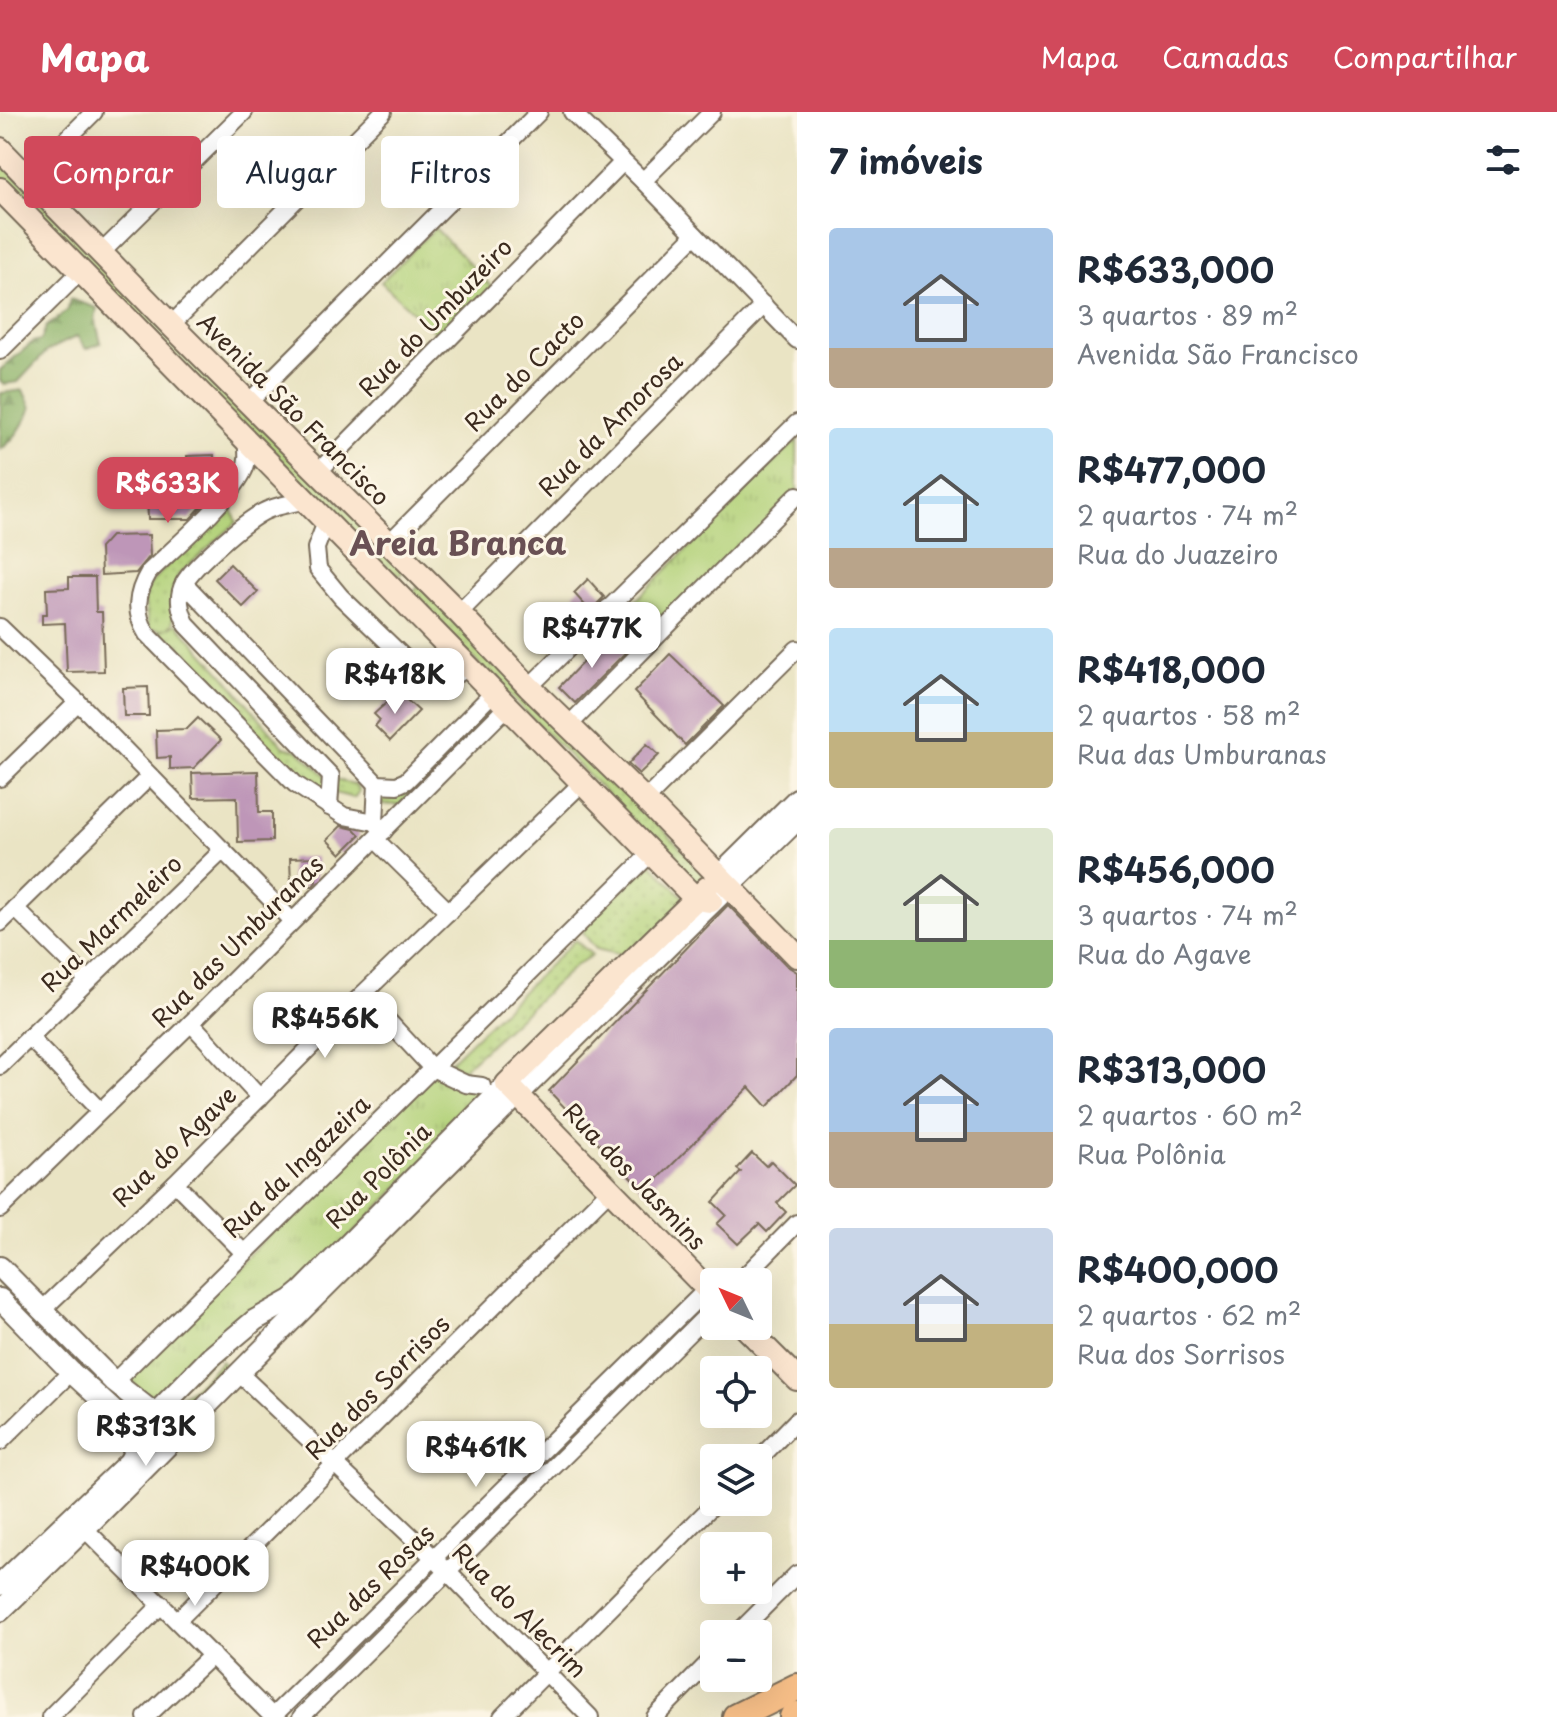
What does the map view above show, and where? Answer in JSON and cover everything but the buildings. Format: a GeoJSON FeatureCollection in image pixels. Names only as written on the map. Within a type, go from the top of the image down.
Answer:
{"type":"FeatureCollection","features":[{"type":"Feature","properties":{"kind":"main road","name":"Avenida São Francisco"},"geometry":{"type":"LineString","coordinates":[[0,149],[24,174]]}},
{"type":"Feature","properties":{"kind":"main road"},"geometry":{"type":"LineString","coordinates":[[3,199],[81,271],[651,853],[704,900]]}},
{"type":"Feature","properties":{"kind":"main road","name":"Avenida São Francisco"},"geometry":{"type":"LineString","coordinates":[[57,208],[797,956]]}},
{"type":"Feature","properties":{"kind":"main road","name":"Rua Polônia"},"geometry":{"type":"LineString","coordinates":[[512,1089],[724,881]]}},
{"type":"Feature","properties":{"kind":"main road","name":"Rua dos Jasmins"},"geometry":{"type":"LineString","coordinates":[[512,1089],[700,1285]]}},
{"type":"Feature","properties":{"kind":"main road"},"geometry":{"type":"LineString","coordinates":[[758,1340],[797,1379]]}},
{"type":"Feature","properties":{"kind":"main road"},"geometry":{"type":"LineString","coordinates":[[736,1717],[797,1687]]}},
{"type":"Feature","properties":{"kind":"street"},"geometry":{"type":"LineString","coordinates":[[70,136],[94,112]]}},
{"type":"Feature","properties":{"kind":"street"},"geometry":{"type":"LineString","coordinates":[[101,253],[244,112]]}},
{"type":"Feature","properties":{"kind":"street"},"geometry":{"type":"LineString","coordinates":[[171,325],[383,112]]}},
{"type":"Feature","properties":{"kind":"street"},"geometry":{"type":"LineString","coordinates":[[249,402],[539,112]]}},
{"type":"Feature","properties":{"kind":"street"},"geometry":{"type":"LineString","coordinates":[[572,112],[797,340]]}},
{"type":"Feature","properties":{"kind":"street"},"geometry":{"type":"LineString","coordinates":[[643,181],[712,112]]}},
{"type":"Feature","properties":{"kind":"street","name":"Rua do Umbuzeiro"},"geometry":{"type":"LineString","coordinates":[[317,473],[623,162]]}},
{"type":"Feature","properties":{"kind":"street","name":"Rua do Cacto"},"geometry":{"type":"LineString","coordinates":[[389,543],[695,235]]}},
{"type":"Feature","properties":{"kind":"street"},"geometry":{"type":"LineString","coordinates":[[0,351],[81,271]]}},
{"type":"Feature","properties":{"kind":"street","name":"Rua da Amorosa"},"geometry":{"type":"LineString","coordinates":[[459,613],[764,305]]}},
{"type":"Feature","properties":{"kind":"street"},"geometry":{"type":"LineString","coordinates":[[529,687],[797,423]]}},
{"type":"Feature","properties":{"kind":"street"},"geometry":{"type":"LineString","coordinates":[[246,439],[247,458],[240,477],[231,490],[149,572],[138,595],[138,614],[147,634],[287,776],[329,807],[378,831],[449,912]]}},
{"type":"Feature","properties":{"kind":"street"},"geometry":{"type":"LineString","coordinates":[[569,725],[797,495]]}},
{"type":"Feature","properties":{"kind":"street"},"geometry":{"type":"LineString","coordinates":[[306,500],[275,507],[248,522],[195,570],[184,583],[179,602],[187,625],[331,776],[329,807]]}},
{"type":"Feature","properties":{"kind":"street"},"geometry":{"type":"LineString","coordinates":[[326,522],[316,548],[318,569],[341,597],[421,674],[448,680],[469,667]]}},
{"type":"Feature","properties":{"kind":"street"},"geometry":{"type":"LineString","coordinates":[[397,593],[416,572]]}},
{"type":"Feature","properties":{"kind":"street"},"geometry":{"type":"LineString","coordinates":[[184,583],[377,784],[378,831]]}},
{"type":"Feature","properties":{"kind":"street"},"geometry":{"type":"LineString","coordinates":[[608,608],[648,645]]}},
{"type":"Feature","properties":{"kind":"street"},"geometry":{"type":"LineString","coordinates":[[1,630],[78,702],[292,921]]}},
{"type":"Feature","properties":{"kind":"street"},"geometry":{"type":"LineString","coordinates":[[645,800],[797,649]]}},
{"type":"Feature","properties":{"kind":"street"},"geometry":{"type":"LineString","coordinates":[[377,784],[397,785],[406,781],[501,699]]}},
{"type":"Feature","properties":{"kind":"street","name":"Rua das Umburanas"},"geometry":{"type":"LineString","coordinates":[[0,1209],[292,921],[501,699]]}},
{"type":"Feature","properties":{"kind":"street"},"geometry":{"type":"LineString","coordinates":[[0,778],[78,702]]}},
{"type":"Feature","properties":{"kind":"street"},"geometry":{"type":"LineString","coordinates":[[0,923],[150,776]]}},
{"type":"Feature","properties":{"kind":"street","name":"Rua do Agave"},"geometry":{"type":"LineString","coordinates":[[41,1311],[582,783]]}},
{"type":"Feature","properties":{"kind":"street","name":"Rua Polônia"},"geometry":{"type":"LineString","coordinates":[[724,881],[797,799]]}},
{"type":"Feature","properties":{"kind":"street","name":"Rua Polônia"},"geometry":{"type":"LineString","coordinates":[[724,881],[797,820]]}},
{"type":"Feature","properties":{"kind":"street","name":"Rua Marmeleiro"},"geometry":{"type":"LineString","coordinates":[[0,1066],[223,850]]}},
{"type":"Feature","properties":{"kind":"street","name":"Rua da Ingazeira"},"geometry":{"type":"LineString","coordinates":[[114,1382],[651,853]]}},
{"type":"Feature","properties":{"kind":"street"},"geometry":{"type":"LineString","coordinates":[[15,908],[88,980]]}},
{"type":"Feature","properties":{"kind":"street"},"geometry":{"type":"LineString","coordinates":[[363,994],[432,1068],[466,1084],[482,1086]]}},
{"type":"Feature","properties":{"kind":"street"},"geometry":{"type":"LineString","coordinates":[[191,1023],[260,1098]]}},
{"type":"Feature","properties":{"kind":"street"},"geometry":{"type":"LineString","coordinates":[[29,1037],[100,1111]]}},
{"type":"Feature","properties":{"kind":"street","name":"Rua Polônia"},"geometry":{"type":"LineString","coordinates":[[0,1611],[129,1462],[155,1414],[211,1357],[255,1320],[302,1291],[512,1089]]}},
{"type":"Feature","properties":{"kind":"street","name":"Rua Polônia"},"geometry":{"type":"LineString","coordinates":[[0,1585],[79,1523],[167,1447],[512,1089]]}},
{"type":"Feature","properties":{"kind":"street"},"geometry":{"type":"LineString","coordinates":[[175,1183],[244,1253]]}},
{"type":"Feature","properties":{"kind":"street","name":"Rua dos Sorrisos"},"geometry":{"type":"LineString","coordinates":[[178,1620],[611,1189]]}},
{"type":"Feature","properties":{"kind":"street"},"geometry":{"type":"LineString","coordinates":[[753,1268],[797,1223]]}},
{"type":"Feature","properties":{"kind":"street"},"geometry":{"type":"LineString","coordinates":[[4,1279],[114,1382],[155,1414]]}},
{"type":"Feature","properties":{"kind":"street"},"geometry":{"type":"LineString","coordinates":[[0,1299],[71,1372],[143,1439],[155,1448],[167,1447]]}},
{"type":"Feature","properties":{"kind":"street","name":"Rua das Rosas"},"geometry":{"type":"LineString","coordinates":[[273,1717],[434,1558],[700,1309]]}},
{"type":"Feature","properties":{"kind":"street","name":"Rua das Rosas"},"geometry":{"type":"LineString","coordinates":[[301,1717],[448,1573],[700,1310]]}},
{"type":"Feature","properties":{"kind":"street"},"geometry":{"type":"LineString","coordinates":[[211,1357],[227,1357],[239,1373]]}},
{"type":"Feature","properties":{"kind":"street"},"geometry":{"type":"LineString","coordinates":[[0,1442],[71,1372]]}},
{"type":"Feature","properties":{"kind":"street","name":"Rua do Alecrim"},"geometry":{"type":"LineString","coordinates":[[239,1373],[434,1558],[590,1717]]}},
{"type":"Feature","properties":{"kind":"street"},"geometry":{"type":"LineString","coordinates":[[772,1446],[797,1420]]}},
{"type":"Feature","properties":{"kind":"street"},"geometry":{"type":"LineString","coordinates":[[502,1717],[702,1516]]}},
{"type":"Feature","properties":{"kind":"street"},"geometry":{"type":"LineString","coordinates":[[79,1523],[273,1717]]}},
{"type":"Feature","properties":{"kind":"street"},"geometry":{"type":"LineString","coordinates":[[751,1620],[797,1574]]}},
{"type":"Feature","properties":{"kind":"street"},"geometry":{"type":"LineString","coordinates":[[50,1717],[162,1604]]}},
{"type":"Feature","properties":{"kind":"street"},"geometry":{"type":"LineString","coordinates":[[146,1717],[212,1655]]}},
{"type":"Feature","properties":{"kind":"street"},"geometry":{"type":"LineString","coordinates":[[655,1717],[700,1671]]}},
{"type":"Feature","properties":{"kind":"green space"},"geometry":{"type":"Polygon","coordinates":[[[0,160],[24,184],[24,205],[0,181],[0,160]]]}},
{"type":"Feature","properties":{"kind":"green space"},"geometry":{"type":"Polygon","coordinates":[[[27,208],[48,208],[406,569],[394,580],[27,208]]]}},
{"type":"Feature","properties":{"kind":"green space"},"geometry":{"type":"Polygon","coordinates":[[[435,228],[492,287],[442,339],[381,282],[435,228]]]}},
{"type":"Feature","properties":{"kind":"green space"},"geometry":{"type":"Polygon","coordinates":[[[70,299],[97,308],[95,319],[101,343],[86,349],[77,336],[47,351],[18,382],[4,384],[0,381],[0,370],[33,342],[41,340],[46,327],[68,310],[70,299]]]}},
{"type":"Feature","properties":{"kind":"green space"},"geometry":{"type":"Polygon","coordinates":[[[23,390],[31,408],[18,431],[0,450],[1,393],[23,390]]]}},
{"type":"Feature","properties":{"kind":"green space"},"geometry":{"type":"Polygon","coordinates":[[[797,440],[797,494],[650,640],[623,613],[797,440]]]}},
{"type":"Feature","properties":{"kind":"green space"},"geometry":{"type":"Polygon","coordinates":[[[228,500],[237,522],[178,575],[173,622],[169,627],[177,624],[284,747],[298,750],[326,776],[356,785],[359,791],[354,798],[298,780],[156,634],[164,629],[149,629],[144,596],[151,583],[228,500]]]}},
{"type":"Feature","properties":{"kind":"green space"},"geometry":{"type":"Polygon","coordinates":[[[421,583],[707,875],[695,884],[411,595],[421,583]]]}},
{"type":"Feature","properties":{"kind":"green space"},"geometry":{"type":"Polygon","coordinates":[[[492,700],[497,706],[399,805],[371,804],[369,788],[405,789],[492,700]]]}},
{"type":"Feature","properties":{"kind":"green space"},"geometry":{"type":"Polygon","coordinates":[[[651,863],[687,901],[630,957],[596,949],[583,933],[586,924],[651,863]]]}},
{"type":"Feature","properties":{"kind":"green space"},"geometry":{"type":"Polygon","coordinates":[[[575,940],[592,955],[575,966],[462,1070],[450,1062],[575,940]]]}},
{"type":"Feature","properties":{"kind":"green space"},"geometry":{"type":"Polygon","coordinates":[[[432,1074],[493,1090],[289,1299],[158,1404],[120,1382],[432,1074]]]}},
{"type":"Feature","properties":{"kind":"green space"},"geometry":{"type":"Polygon","coordinates":[[[221,1361],[231,1371],[161,1439],[152,1428],[221,1361]]]}},
{"type":"Feature","properties":{"kind":"district","name":"Areia Branca"},"geometry":{"type":"Point","coordinates":[458,544]}}]}
